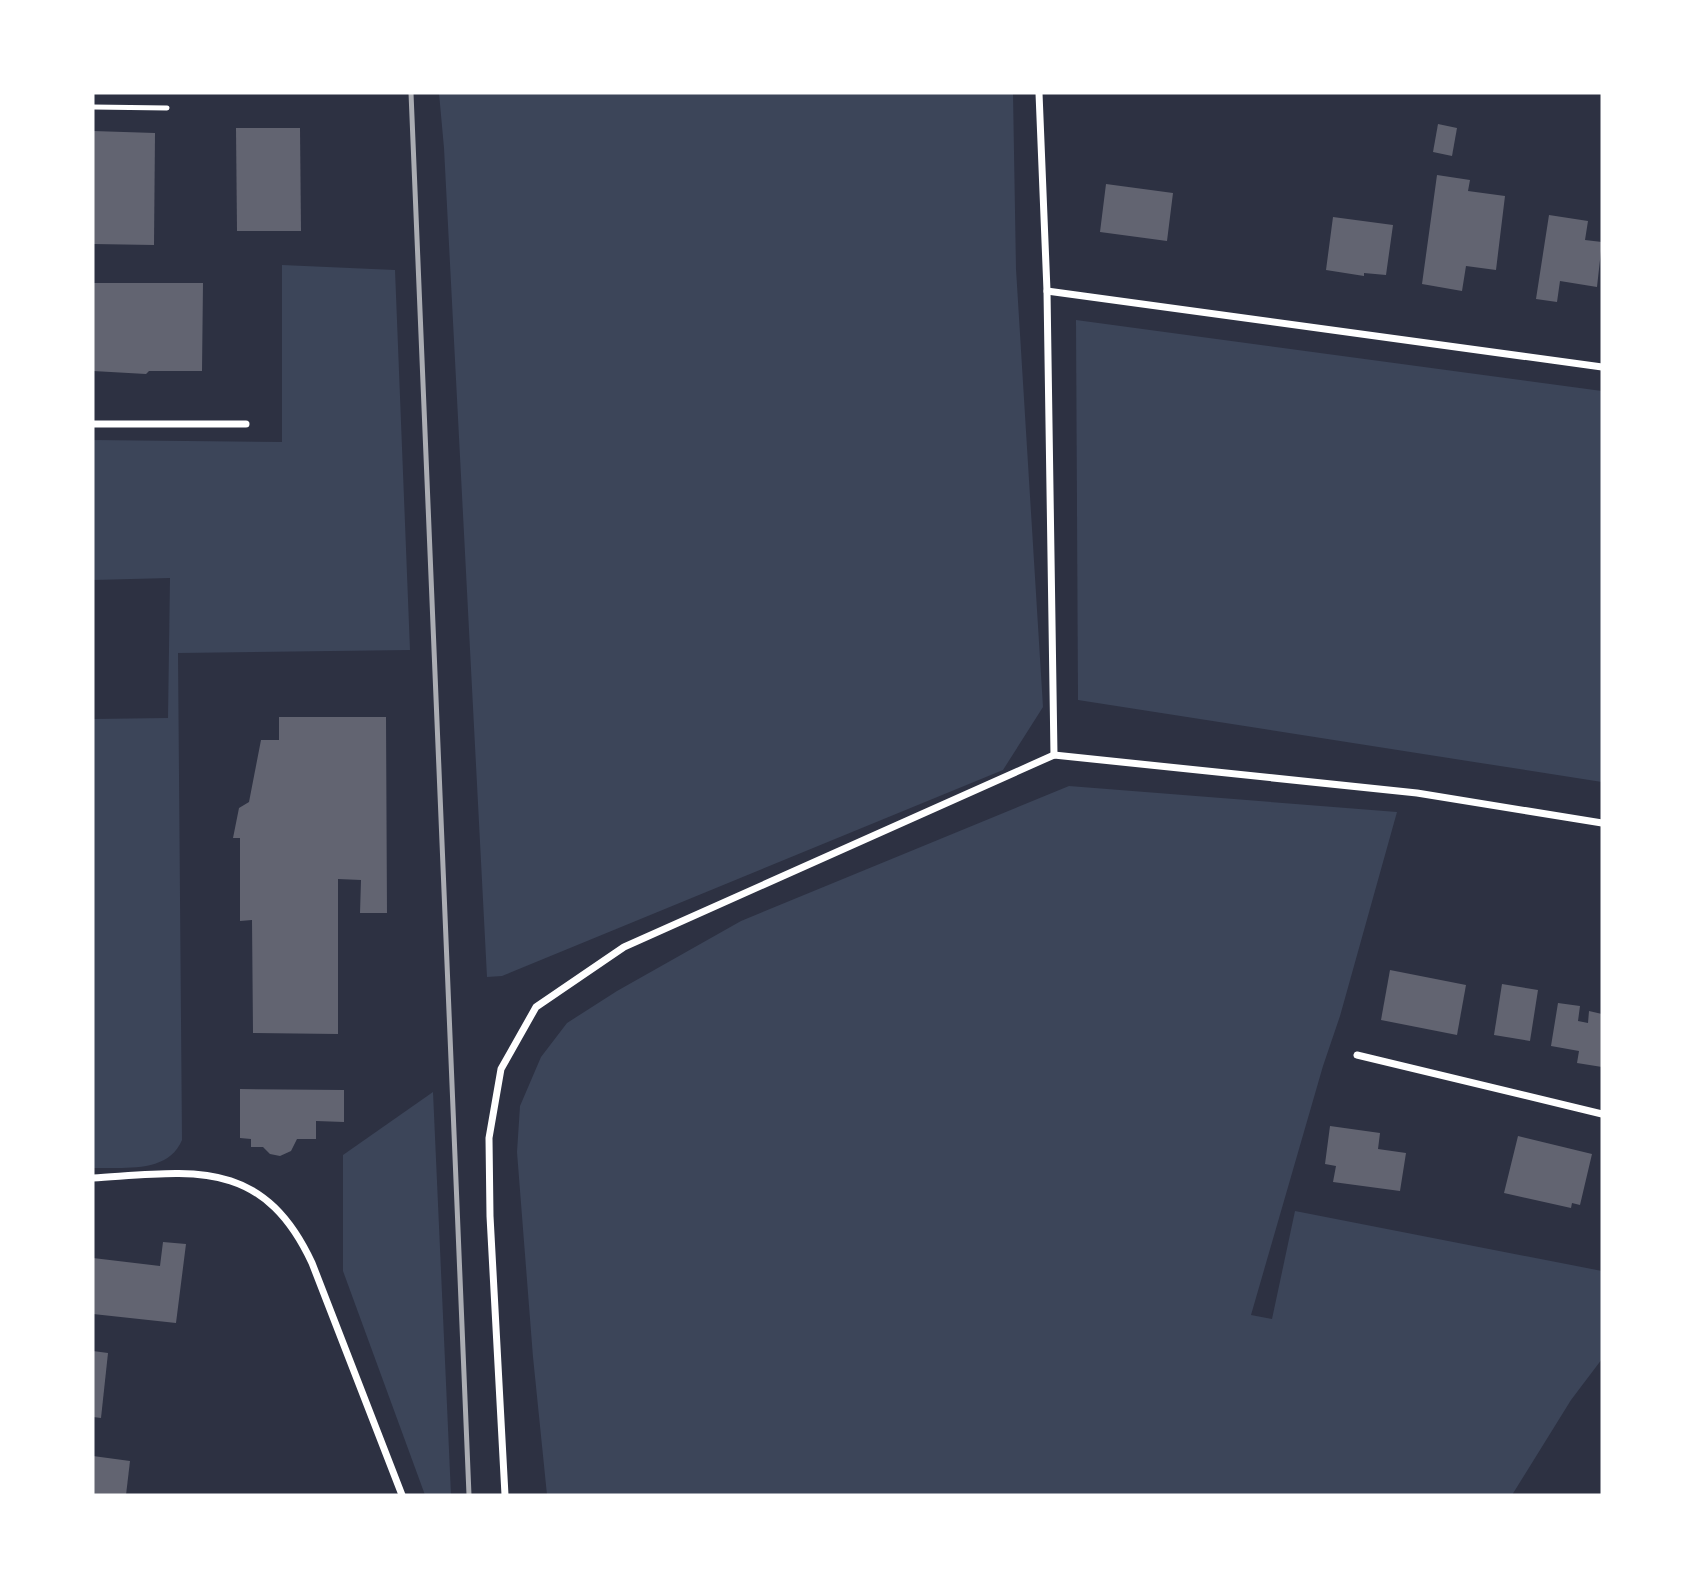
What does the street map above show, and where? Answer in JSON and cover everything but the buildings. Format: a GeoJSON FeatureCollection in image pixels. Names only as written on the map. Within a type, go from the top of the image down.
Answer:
{"type":"FeatureCollection","features":[{"type":"Feature","properties":{"kind":"street"},"geometry":{"type":"LineString","coordinates":[[1039,93],[1047,291],[1054,755]]}},
{"type":"Feature","properties":{"kind":"street"},"geometry":{"type":"LineString","coordinates":[[1047,291],[1602,367]]}},
{"type":"Feature","properties":{"kind":"street"},"geometry":{"type":"LineString","coordinates":[[93,424],[246,425]]}},
{"type":"Feature","properties":{"kind":"street"},"geometry":{"type":"LineString","coordinates":[[505,1495],[490,1216],[489,1138],[501,1069],[536,1007],[624,947],[1054,755],[1417,793],[1602,822]]}},
{"type":"Feature","properties":{"kind":"street"},"geometry":{"type":"LineString","coordinates":[[1357,1055],[1602,1114]]}},
{"type":"Feature","properties":{"kind":"street"},"geometry":{"type":"LineString","coordinates":[[93,1178],[185,1173],[216,1176],[244,1187],[276,1209],[292,1227],[312,1263],[402,1495]]}},
{"type":"Feature","properties":{"kind":"lane"},"geometry":{"type":"LineString","coordinates":[[93,107],[167,107]]}},
{"type":"Feature","properties":{"kind":"shaded area"},"geometry":{"type":"Polygon","coordinates":[[[439,93],[1013,93],[1016,269],[1043,707],[1003,770],[502,976],[487,977],[444,148],[439,93]]]}},
{"type":"Feature","properties":{"kind":"shaded area"},"geometry":{"type":"Polygon","coordinates":[[[282,265],[395,270],[410,650],[178,653],[182,1140],[175,1151],[156,1164],[131,1168],[93,1168],[93,719],[168,718],[170,578],[93,580],[93,440],[282,442],[282,265]]]}},
{"type":"Feature","properties":{"kind":"shaded area"},"geometry":{"type":"Polygon","coordinates":[[[1076,320],[1602,391],[1602,782],[1078,700],[1076,320]]]}},
{"type":"Feature","properties":{"kind":"shaded area"},"geometry":{"type":"Polygon","coordinates":[[[1069,786],[1397,812],[1340,1016],[1251,1315],[1272,1319],[1295,1211],[1602,1271],[1602,1359],[1571,1400],[1512,1495],[547,1495],[517,1152],[520,1106],[541,1057],[567,1023],[617,991],[741,921],[1069,786]]]}},
{"type":"Feature","properties":{"kind":"shaded area"},"geometry":{"type":"Polygon","coordinates":[[[433,1092],[451,1495],[425,1495],[343,1271],[343,1155],[433,1092]]]}},
{"type":"Feature","properties":{"kind":"railway"},"geometry":{"type":"LineString","coordinates":[[411,93],[469,1495]]}}]}
